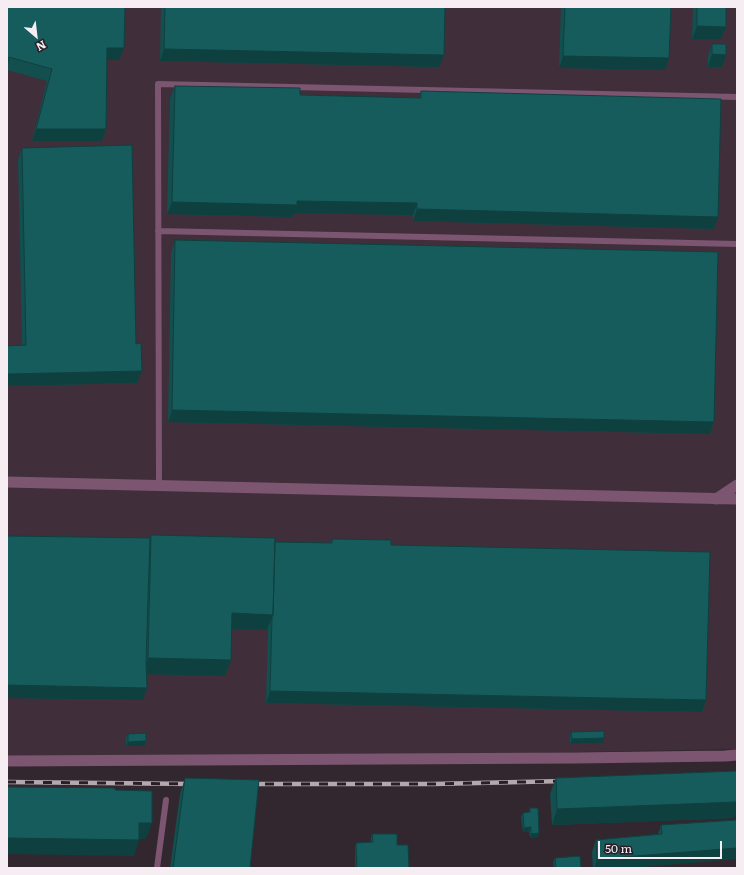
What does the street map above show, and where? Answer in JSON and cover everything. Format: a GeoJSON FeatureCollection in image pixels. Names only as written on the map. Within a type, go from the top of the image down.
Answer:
{"type":"FeatureCollection","features":[{"type":"Feature","properties":{"kind":"street"},"geometry":{"type":"LineString","coordinates":[[7,482],[737,499]]}},
{"type":"Feature","properties":{"kind":"street"},"geometry":{"type":"LineString","coordinates":[[716,499],[737,485]]}},
{"type":"Feature","properties":{"kind":"street"},"geometry":{"type":"LineString","coordinates":[[7,761],[575,758],[737,755]]}},
{"type":"Feature","properties":{"kind":"lane"},"geometry":{"type":"LineString","coordinates":[[158,486],[158,84],[737,97]]}},
{"type":"Feature","properties":{"kind":"lane"},"geometry":{"type":"LineString","coordinates":[[158,231],[737,244]]}},
{"type":"Feature","properties":{"kind":"lane"},"geometry":{"type":"LineString","coordinates":[[157,868],[166,800]]}},
{"type":"Feature","properties":{"kind":"shaded area"},"geometry":{"type":"Polygon","coordinates":[[[7,7],[737,7],[737,749],[7,763],[7,7]]]}},
{"type":"Feature","properties":{"kind":"building"},"geometry":{"type":"Polygon","coordinates":[[[7,7],[125,7],[124,48],[107,48],[106,129],[36,129],[52,69],[9,57],[7,66],[7,7]]]}},
{"type":"Feature","properties":{"kind":"building"},"geometry":{"type":"Polygon","coordinates":[[[165,7],[445,7],[444,55],[164,49],[165,7]]]}},
{"type":"Feature","properties":{"kind":"building"},"geometry":{"type":"Polygon","coordinates":[[[565,7],[671,7],[669,58],[563,56],[565,7]]]}},
{"type":"Feature","properties":{"kind":"building"},"geometry":{"type":"Polygon","coordinates":[[[697,7],[726,7],[726,27],[697,26],[697,7]]]}},
{"type":"Feature","properties":{"kind":"building"},"geometry":{"type":"Polygon","coordinates":[[[712,44],[726,44],[726,55],[712,54],[712,44]]]}},
{"type":"Feature","properties":{"kind":"building"},"geometry":{"type":"Polygon","coordinates":[[[175,86],[300,88],[300,95],[421,98],[421,91],[721,99],[718,217],[417,209],[417,203],[297,201],[297,205],[172,202],[175,86]]]}},
{"type":"Feature","properties":{"kind":"building"},"geometry":{"type":"Polygon","coordinates":[[[132,145],[136,344],[141,343],[142,371],[7,374],[7,346],[26,345],[22,148],[132,145]]]}},
{"type":"Feature","properties":{"kind":"building"},"geometry":{"type":"Polygon","coordinates":[[[175,240],[718,252],[714,422],[172,410],[175,240]]]}},
{"type":"Feature","properties":{"kind":"building"},"geometry":{"type":"Polygon","coordinates":[[[151,535],[275,538],[273,615],[232,613],[231,660],[148,658],[151,535]]]}},
{"type":"Feature","properties":{"kind":"building"},"geometry":{"type":"Polygon","coordinates":[[[7,536],[150,538],[146,661],[147,688],[7,685],[7,536]]]}},
{"type":"Feature","properties":{"kind":"building"},"geometry":{"type":"Polygon","coordinates":[[[332,539],[391,540],[391,545],[710,552],[706,700],[270,691],[275,542],[332,543],[332,539]]]}},
{"type":"Feature","properties":{"kind":"building"},"geometry":{"type":"Polygon","coordinates":[[[604,731],[604,738],[572,739],[571,732],[604,731]]]}},
{"type":"Feature","properties":{"kind":"building"},"geometry":{"type":"Polygon","coordinates":[[[146,733],[146,741],[128,742],[128,734],[146,733]]]}},
{"type":"Feature","properties":{"kind":"building"},"geometry":{"type":"Polygon","coordinates":[[[737,771],[737,802],[557,809],[556,778],[737,771]]]}},
{"type":"Feature","properties":{"kind":"building"},"geometry":{"type":"Polygon","coordinates":[[[185,778],[259,780],[250,868],[173,868],[185,778]]]}},
{"type":"Feature","properties":{"kind":"building"},"geometry":{"type":"Polygon","coordinates":[[[7,787],[115,788],[115,790],[152,791],[152,823],[139,823],[139,840],[7,838],[7,787]]]}},
{"type":"Feature","properties":{"kind":"building"},"geometry":{"type":"Polygon","coordinates":[[[530,808],[538,808],[539,833],[531,834],[531,827],[524,828],[523,813],[530,812],[530,808]]]}},
{"type":"Feature","properties":{"kind":"building"},"geometry":{"type":"Polygon","coordinates":[[[737,820],[737,848],[597,859],[596,840],[662,834],[661,825],[737,820]]]}},
{"type":"Feature","properties":{"kind":"building"},"geometry":{"type":"Polygon","coordinates":[[[372,834],[397,834],[397,845],[408,845],[409,868],[357,868],[356,843],[373,842],[372,834]]]}},
{"type":"Feature","properties":{"kind":"building"},"geometry":{"type":"Polygon","coordinates":[[[580,856],[581,868],[556,868],[555,858],[580,856]]]}},
{"type":"Feature","properties":{"kind":"railway"},"geometry":{"type":"LineString","coordinates":[[247,784],[433,784],[565,781]]}},
{"type":"Feature","properties":{"kind":"railway"},"geometry":{"type":"LineString","coordinates":[[7,782],[195,784]]}}]}
